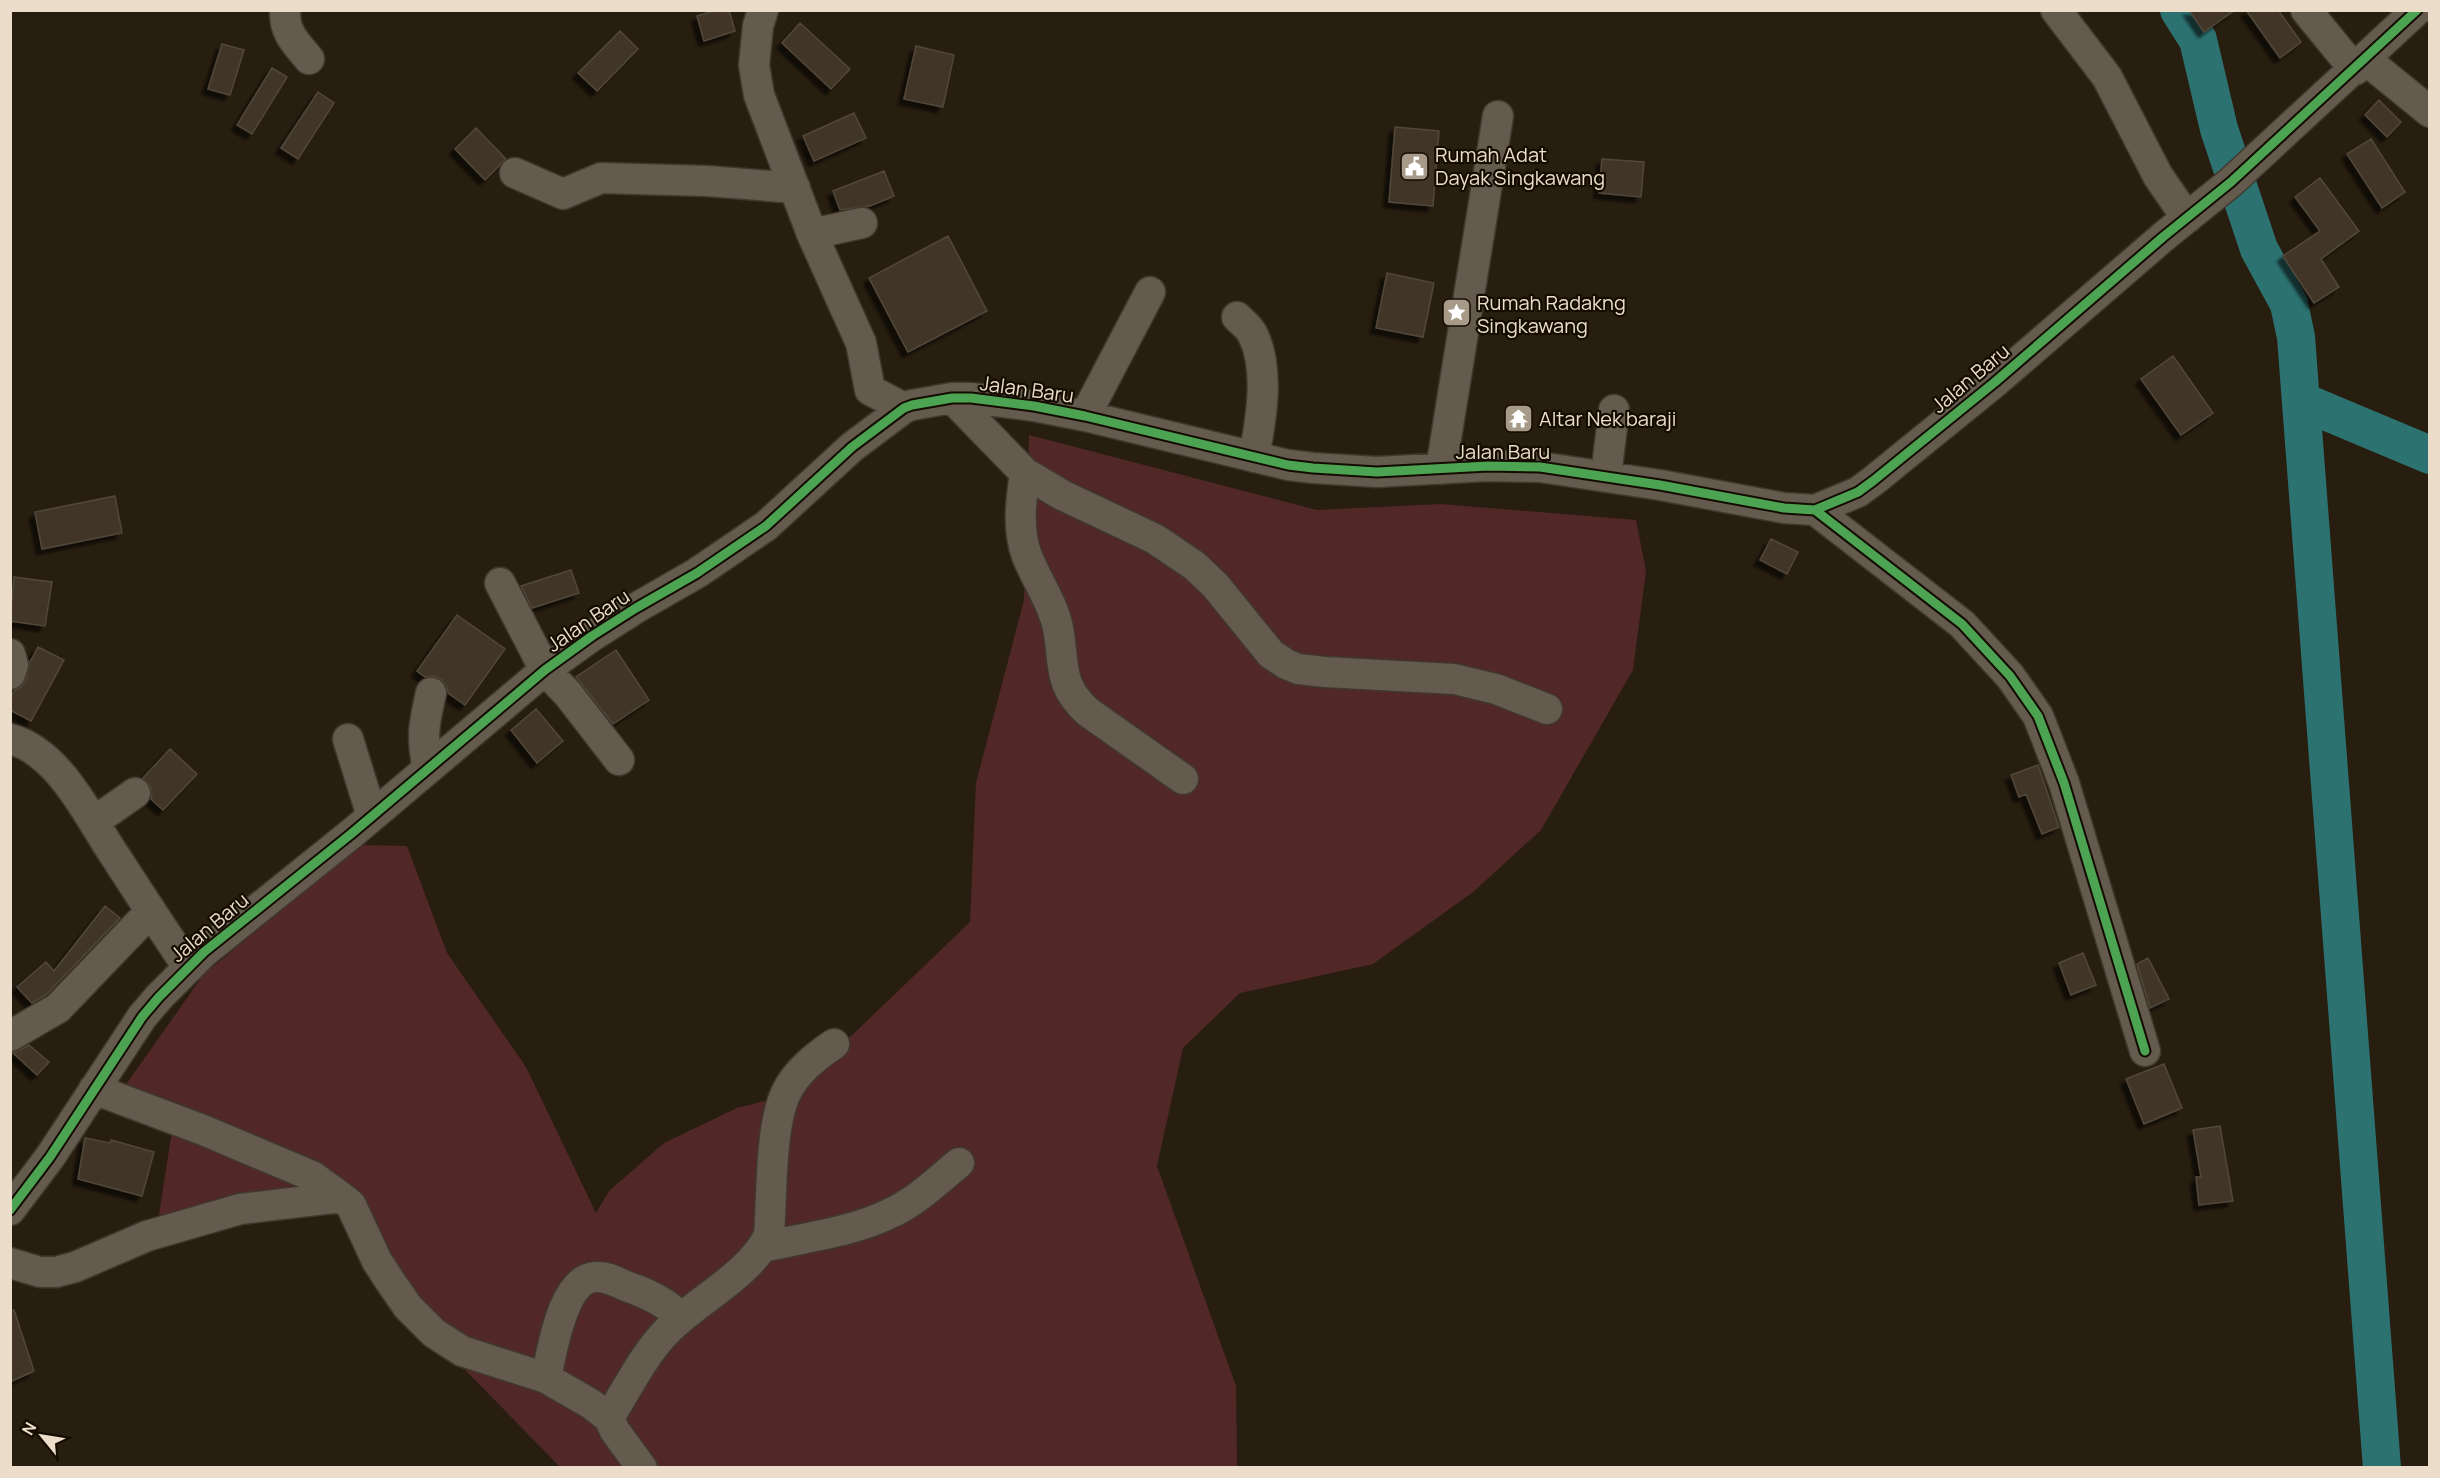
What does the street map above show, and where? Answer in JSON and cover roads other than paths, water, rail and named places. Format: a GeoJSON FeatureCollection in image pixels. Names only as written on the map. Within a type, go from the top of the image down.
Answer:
{"type":"FeatureCollection","features":[{"type":"Feature","properties":{"kind":"street"},"geometry":{"type":"LineString","coordinates":[[285,10],[285,24],[290,36],[309,59]]}},
{"type":"Feature","properties":{"kind":"street"},"geometry":{"type":"LineString","coordinates":[[763,10],[756,43],[755,80],[768,123],[812,234],[861,343],[870,390],[852,447]]}},
{"type":"Feature","properties":{"kind":"street"},"geometry":{"type":"LineString","coordinates":[[2056,10],[2108,77],[2158,176],[2187,218]]}},
{"type":"Feature","properties":{"kind":"street"},"geometry":{"type":"LineString","coordinates":[[2306,10],[2360,65],[2430,112]]}},
{"type":"Feature","properties":{"kind":"street","name":"Jalan Baru"},"geometry":{"type":"LineString","coordinates":[[10,1209],[50,1157],[142,1017],[188,967],[429,769],[545,670],[592,636],[698,573],[766,526],[852,447],[904,408],[952,398],[993,400],[1085,416],[1288,465],[1342,472],[1488,466],[1540,467],[1606,476],[1768,507],[1815,510],[1857,492],[1873,481],[1995,382],[2236,177],[2360,65],[2416,10]]}},
{"type":"Feature","properties":{"kind":"street"},"geometry":{"type":"LineString","coordinates":[[1442,469],[1498,116]]}},
{"type":"Feature","properties":{"kind":"street"},"geometry":{"type":"LineString","coordinates":[[515,173],[563,194],[601,178],[707,181],[795,188]]}},
{"type":"Feature","properties":{"kind":"street"},"geometry":{"type":"LineString","coordinates":[[812,234],[862,223]]}},
{"type":"Feature","properties":{"kind":"street"},"geometry":{"type":"LineString","coordinates":[[1085,416],[1150,292]]}},
{"type":"Feature","properties":{"kind":"street"},"geometry":{"type":"LineString","coordinates":[[1237,317],[1252,333],[1261,372],[1263,413],[1254,456]]}},
{"type":"Feature","properties":{"kind":"street"},"geometry":{"type":"LineString","coordinates":[[870,390],[904,408]]}},
{"type":"Feature","properties":{"kind":"street"},"geometry":{"type":"LineString","coordinates":[[952,398],[1024,473],[1062,495],[1155,539],[1194,566],[1215,585],[1271,654],[1286,664],[1298,669],[1325,672],[1454,679],[1496,689],[1547,709]]}},
{"type":"Feature","properties":{"kind":"street"},"geometry":{"type":"LineString","coordinates":[[1606,476],[1614,410]]}},
{"type":"Feature","properties":{"kind":"street"},"geometry":{"type":"LineString","coordinates":[[1024,473],[1020,513],[1021,534],[1026,555],[1058,627],[1060,654],[1068,689],[1076,702],[1088,712],[1183,779]]}},
{"type":"Feature","properties":{"kind":"street"},"geometry":{"type":"LineString","coordinates":[[1815,510],[1962,624],[2010,676],[2038,716],[2064,783],[2145,1051]]}},
{"type":"Feature","properties":{"kind":"street"},"geometry":{"type":"LineString","coordinates":[[501,583],[545,670],[568,694],[619,760]]}},
{"type":"Feature","properties":{"kind":"street"},"geometry":{"type":"LineString","coordinates":[[10,654],[13,665],[10,674]]}},
{"type":"Feature","properties":{"kind":"street"},"geometry":{"type":"LineString","coordinates":[[429,769],[423,745],[424,726],[432,693]]}},
{"type":"Feature","properties":{"kind":"street"},"geometry":{"type":"LineString","coordinates":[[10,739],[31,748],[76,793],[95,821],[110,850],[188,967]]}},
{"type":"Feature","properties":{"kind":"street"},"geometry":{"type":"LineString","coordinates":[[348,739],[372,816]]}},
{"type":"Feature","properties":{"kind":"street"},"geometry":{"type":"LineString","coordinates":[[95,821],[135,793]]}},
{"type":"Feature","properties":{"kind":"street"},"geometry":{"type":"LineString","coordinates":[[10,1036],[58,1008],[151,911]]}},
{"type":"Feature","properties":{"kind":"street"},"geometry":{"type":"LineString","coordinates":[[609,1418],[667,1331],[744,1268],[764,1247],[769,1235],[776,1134],[781,1104],[798,1075],[834,1044]]}},
{"type":"Feature","properties":{"kind":"street"},"geometry":{"type":"LineString","coordinates":[[94,1089],[203,1130],[312,1176],[351,1204],[377,1261],[408,1307],[434,1333],[462,1351],[546,1378],[591,1404],[609,1418],[615,1431],[642,1467]]}},
{"type":"Feature","properties":{"kind":"street"},"geometry":{"type":"LineString","coordinates":[[764,1247],[833,1232],[892,1213],[916,1199],[959,1162]]}},
{"type":"Feature","properties":{"kind":"street"},"geometry":{"type":"LineString","coordinates":[[10,1263],[40,1272],[56,1272],[75,1267],[147,1236],[240,1209],[341,1197]]}},
{"type":"Feature","properties":{"kind":"street"},"geometry":{"type":"LineString","coordinates":[[546,1378],[556,1333],[568,1296],[580,1282],[593,1276],[604,1277],[642,1291],[672,1308],[681,1318]]}},
{"type":"Feature","properties":{"kind":"waterway"},"geometry":{"type":"LineString","coordinates":[[2179,10],[2198,40],[2219,129],[2259,249],[2289,304],[2296,337],[2382,1468]]}},
{"type":"Feature","properties":{"kind":"waterway"},"geometry":{"type":"LineString","coordinates":[[2306,403],[2430,455]]}},
{"type":"Feature","properties":{"kind":"place","name":"Rumah Adat Dayak Singkawang"},"geometry":{"type":"Point","coordinates":[1414,166]}},
{"type":"Feature","properties":{"kind":"place","name":"Rumah Radakng Singkawang"},"geometry":{"type":"Point","coordinates":[1456,313]}},
{"type":"Feature","properties":{"kind":"place","name":"Altar Nek baraji"},"geometry":{"type":"Point","coordinates":[1518,418]}}]}
